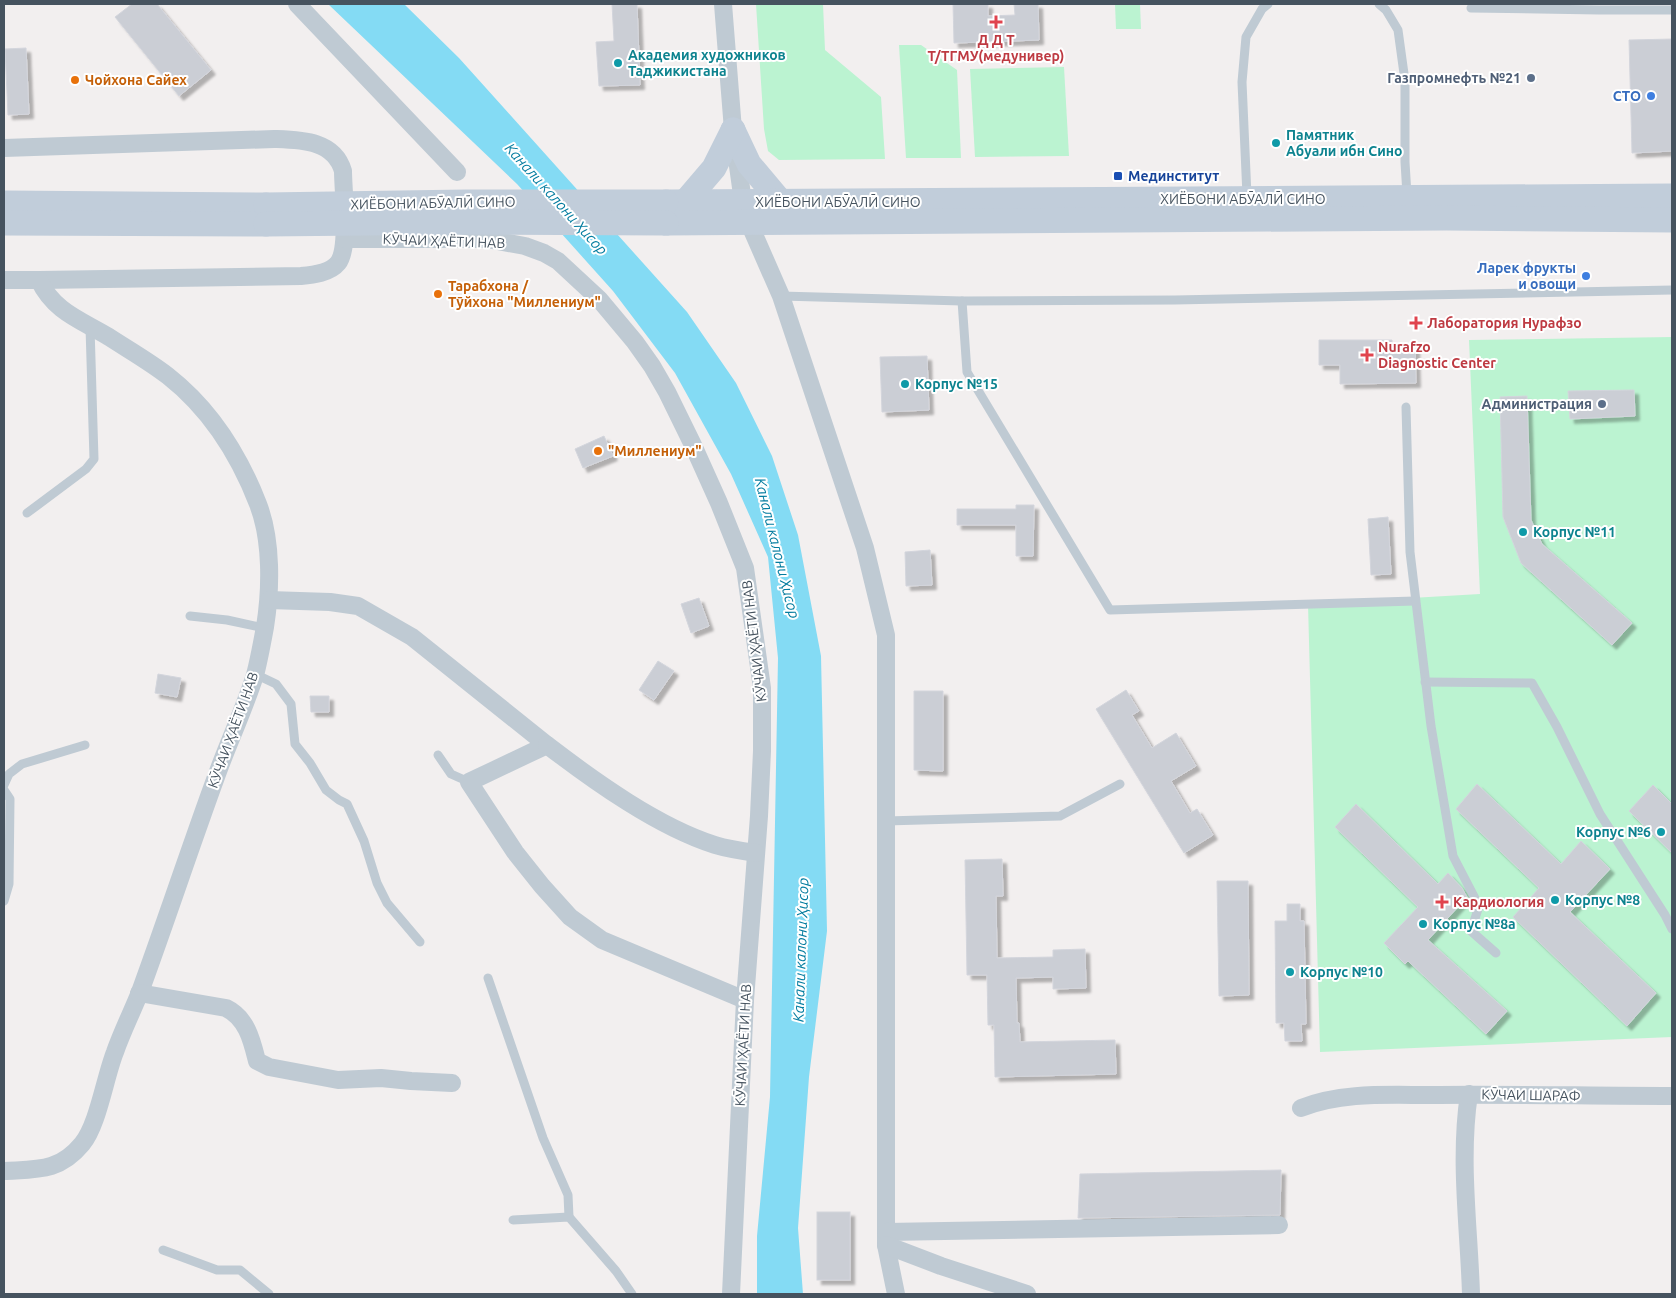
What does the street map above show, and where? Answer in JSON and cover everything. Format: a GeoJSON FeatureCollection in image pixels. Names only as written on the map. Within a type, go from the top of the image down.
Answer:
{"type":"FeatureCollection","features":[{"type":"Feature","properties":{"kind":"main road"},"geometry":{"type":"LineString","coordinates":[[733,130],[749,164],[781,202]]}},
{"type":"Feature","properties":{"kind":"main road"},"geometry":{"type":"LineString","coordinates":[[672,209],[714,168],[733,130]]}},
{"type":"Feature","properties":{"kind":"main road","name":"ХИЁБОНИ АБӮАЛӢ СИНО"},"geometry":{"type":"LineString","coordinates":[[746,213],[781,202],[1672,196]]}},
{"type":"Feature","properties":{"kind":"main road","name":"ХИЁБОНИ АБӮАЛӢ СИНО"},"geometry":{"type":"LineString","coordinates":[[4,203],[467,222],[672,209],[746,213],[1672,220]]}},
{"type":"Feature","properties":{"kind":"main road","name":"ХИЁБОНИ АБӮАЛӢ СИНО"},"geometry":{"type":"LineString","coordinates":[[4,223],[266,214]]}},
{"type":"Feature","properties":{"kind":"street"},"geometry":{"type":"LineString","coordinates":[[297,4],[457,172]]}},
{"type":"Feature","properties":{"kind":"street"},"geometry":{"type":"LineString","coordinates":[[723,4],[733,130],[746,213],[781,296],[865,548],[886,634],[886,1238],[896,1294]]}},
{"type":"Feature","properties":{"kind":"street"},"geometry":{"type":"LineString","coordinates":[[4,148],[274,139],[301,140],[329,150],[336,154],[340,161],[343,171],[344,239],[343,254],[337,265],[314,275],[4,280]]}},
{"type":"Feature","properties":{"kind":"street","name":"КӮЧАИ ҲАЁТИ НАВ"},"geometry":{"type":"LineString","coordinates":[[344,239],[487,239],[507,242],[544,253],[558,262],[599,299],[635,342],[652,366],[667,392],[720,503],[745,568],[762,688],[762,751],[745,1000],[731,1294]]}},
{"type":"Feature","properties":{"kind":"street","name":"КӮЧАИ ҲАЁТИ НАВ"},"geometry":{"type":"LineString","coordinates":[[4,1171],[50,1168],[69,1158],[85,1141],[97,1112],[114,1053],[139,993],[221,763],[255,674],[269,600],[269,556],[260,507],[236,455],[203,409],[169,377],[90,326],[62,311],[55,305],[39,280]]}},
{"type":"Feature","properties":{"kind":"street"},"geometry":{"type":"LineString","coordinates":[[269,600],[330,602],[358,606],[412,637],[546,745],[581,771],[646,812],[693,837],[722,846],[756,853]]}},
{"type":"Feature","properties":{"kind":"street"},"geometry":{"type":"LineString","coordinates":[[546,745],[469,782],[515,852],[570,917],[602,940],[745,1000]]}},
{"type":"Feature","properties":{"kind":"street"},"geometry":{"type":"LineString","coordinates":[[139,993],[226,1008],[236,1012],[247,1029],[257,1061],[269,1068],[338,1080],[381,1078],[411,1082],[452,1083]]}},
{"type":"Feature","properties":{"kind":"street"},"geometry":{"type":"LineString","coordinates":[[1301,1108],[1315,1102],[1341,1097],[1469,1094]]}},
{"type":"Feature","properties":{"kind":"street","name":"КӮЧАИ ШАРАФ"},"geometry":{"type":"LineString","coordinates":[[1471,1294],[1466,1198],[1465,1120],[1469,1094],[1672,1096]]}},
{"type":"Feature","properties":{"kind":"street"},"geometry":{"type":"LineString","coordinates":[[886,1238],[1279,1225]]}},
{"type":"Feature","properties":{"kind":"street"},"geometry":{"type":"LineString","coordinates":[[886,1238],[941,1266],[1027,1294]]}},
{"type":"Feature","properties":{"kind":"lane"},"geometry":{"type":"LineString","coordinates":[[1248,199],[1242,82],[1246,37],[1262,9],[1268,4]]}},
{"type":"Feature","properties":{"kind":"lane"},"geometry":{"type":"LineString","coordinates":[[1379,4],[1386,10],[1398,30],[1405,81],[1407,198]]}},
{"type":"Feature","properties":{"kind":"lane"},"geometry":{"type":"LineString","coordinates":[[1471,8],[1599,7],[1672,10]]}},
{"type":"Feature","properties":{"kind":"lane"},"geometry":{"type":"LineString","coordinates":[[781,296],[962,301],[1185,300],[1672,290]]}},
{"type":"Feature","properties":{"kind":"lane"},"geometry":{"type":"LineString","coordinates":[[962,301],[967,372],[1110,610],[1416,600]]}},
{"type":"Feature","properties":{"kind":"lane"},"geometry":{"type":"LineString","coordinates":[[26,513],[86,469],[94,459],[90,326]]}},
{"type":"Feature","properties":{"kind":"lane"},"geometry":{"type":"LineString","coordinates":[[1406,407],[1410,552],[1430,726],[1453,856],[1479,906],[1471,931],[1496,953]]}},
{"type":"Feature","properties":{"kind":"lane"},"geometry":{"type":"LineString","coordinates":[[190,616],[227,620],[264,628]]}},
{"type":"Feature","properties":{"kind":"lane"},"geometry":{"type":"LineString","coordinates":[[255,674],[276,684],[291,704],[295,744],[310,763],[326,790],[338,800],[347,804],[364,841],[377,883],[387,903],[420,942]]}},
{"type":"Feature","properties":{"kind":"lane"},"geometry":{"type":"LineString","coordinates":[[1425,682],[1532,682],[1557,727],[1600,814],[1672,929]]}},
{"type":"Feature","properties":{"kind":"lane"},"geometry":{"type":"LineString","coordinates":[[4,785],[9,774],[22,764],[85,745]]}},
{"type":"Feature","properties":{"kind":"lane"},"geometry":{"type":"LineString","coordinates":[[438,755],[451,774],[469,782]]}},
{"type":"Feature","properties":{"kind":"lane"},"geometry":{"type":"LineString","coordinates":[[886,821],[1060,816],[1120,784]]}},
{"type":"Feature","properties":{"kind":"lane"},"geometry":{"type":"LineString","coordinates":[[4,790],[10,799],[9,884],[4,901]]}},
{"type":"Feature","properties":{"kind":"lane"},"geometry":{"type":"LineString","coordinates":[[488,978],[543,1138],[568,1194],[568,1217],[616,1272],[632,1294]]}},
{"type":"Feature","properties":{"kind":"lane"},"geometry":{"type":"LineString","coordinates":[[513,1220],[568,1217]]}},
{"type":"Feature","properties":{"kind":"lane"},"geometry":{"type":"LineString","coordinates":[[163,1250],[217,1270],[240,1270],[269,1294]]}},
{"type":"Feature","properties":{"kind":"green space"},"geometry":{"type":"Polygon","coordinates":[[[756,4],[823,4],[825,50],[881,97],[885,159],[779,160],[768,151],[764,129],[756,4]]]}},
{"type":"Feature","properties":{"kind":"green space"},"geometry":{"type":"Polygon","coordinates":[[[1115,4],[1140,4],[1141,29],[1116,29],[1115,4]]]}},
{"type":"Feature","properties":{"kind":"green space"},"geometry":{"type":"Polygon","coordinates":[[[899,45],[921,45],[957,70],[961,158],[906,158],[899,45]]]}},
{"type":"Feature","properties":{"kind":"green space"},"geometry":{"type":"Polygon","coordinates":[[[1064,67],[1069,156],[975,157],[970,69],[1064,67]]]}},
{"type":"Feature","properties":{"kind":"green space"},"geometry":{"type":"Polygon","coordinates":[[[1672,337],[1672,1037],[1320,1052],[1308,604],[1480,594],[1469,340],[1672,337]]]}},
{"type":"Feature","properties":{"kind":"water","name":"Канали калони Ҳисор"},"geometry":{"type":"Polygon","coordinates":[[[328,4],[404,4],[459,58],[687,312],[736,383],[772,456],[798,535],[821,656],[827,931],[809,1077],[798,1228],[803,1294],[757,1294],[757,1236],[770,1097],[778,658],[768,557],[731,474],[675,373],[613,291],[517,184],[328,4]]]}},
{"type":"Feature","properties":{"kind":"building"},"geometry":{"type":"Polygon","coordinates":[[[132,4],[157,4],[211,70],[179,96],[115,17],[132,4]]]}},
{"type":"Feature","properties":{"kind":"building","name":"Академия художников Таджикистана"},"geometry":{"type":"Polygon","coordinates":[[[612,4],[637,4],[640,85],[599,86],[596,42],[614,41],[612,4]]]}},
{"type":"Feature","properties":{"kind":"building","name":"Д Д Т Т/ТГМУ(медунивер)"},"geometry":{"type":"Polygon","coordinates":[[[953,4],[988,4],[988,16],[1015,15],[1014,4],[1038,4],[1039,40],[954,43],[953,4]]]}},
{"type":"Feature","properties":{"kind":"building","name":"СТО"},"geometry":{"type":"Polygon","coordinates":[[[1672,39],[1672,151],[1632,153],[1629,40],[1672,39]]]}},
{"type":"Feature","properties":{"kind":"building"},"geometry":{"type":"Polygon","coordinates":[[[26,48],[29,114],[8,115],[5,49],[26,48]]]}},
{"type":"Feature","properties":{"kind":"building","name":"Nurafzo Diagnostic Center"},"geometry":{"type":"Polygon","coordinates":[[[1319,340],[1392,340],[1392,344],[1415,344],[1416,383],[1340,384],[1340,365],[1319,365],[1319,340]]]}},
{"type":"Feature","properties":{"kind":"building","name":"Корпус №15"},"geometry":{"type":"Polygon","coordinates":[[[927,356],[929,410],[882,412],[880,357],[927,356]]]}},
{"type":"Feature","properties":{"kind":"building","name":"Администрация"},"geometry":{"type":"Polygon","coordinates":[[[1634,390],[1635,416],[1570,419],[1568,391],[1634,390]]]}},
{"type":"Feature","properties":{"kind":"building","name":"Корпус №11"},"geometry":{"type":"Polygon","coordinates":[[[1527,396],[1531,520],[1542,544],[1632,623],[1612,645],[1521,563],[1503,517],[1500,397],[1527,396]]]}},
{"type":"Feature","properties":{"kind":"building"},"geometry":{"type":"Polygon","coordinates":[[[604,436],[613,456],[583,468],[575,449],[604,436]]]}},
{"type":"Feature","properties":{"kind":"building"},"geometry":{"type":"Polygon","coordinates":[[[1016,505],[1034,505],[1033,556],[1016,556],[1016,525],[957,525],[957,509],[1016,509],[1016,505]]]}},
{"type":"Feature","properties":{"kind":"building"},"geometry":{"type":"Polygon","coordinates":[[[1388,517],[1391,574],[1371,575],[1368,519],[1388,517]]]}},
{"type":"Feature","properties":{"kind":"building"},"geometry":{"type":"Polygon","coordinates":[[[930,550],[932,585],[906,586],[905,552],[930,550]]]}},
{"type":"Feature","properties":{"kind":"building"},"geometry":{"type":"Polygon","coordinates":[[[699,598],[709,626],[691,633],[681,604],[699,598]]]}},
{"type":"Feature","properties":{"kind":"building"},"geometry":{"type":"Polygon","coordinates":[[[658,661],[674,671],[654,700],[639,690],[658,661]]]}},
{"type":"Feature","properties":{"kind":"building"},"geometry":{"type":"Polygon","coordinates":[[[158,674],[181,678],[177,697],[155,693],[158,674]]]}},
{"type":"Feature","properties":{"kind":"building"},"geometry":{"type":"Polygon","coordinates":[[[1126,690],[1139,711],[1132,715],[1152,748],[1176,733],[1196,766],[1171,781],[1190,813],[1197,809],[1213,835],[1184,853],[1096,709],[1126,690]]]}},
{"type":"Feature","properties":{"kind":"building"},"geometry":{"type":"Polygon","coordinates":[[[914,691],[943,691],[943,771],[914,770],[914,691]]]}},
{"type":"Feature","properties":{"kind":"building"},"geometry":{"type":"Polygon","coordinates":[[[310,696],[329,696],[329,712],[311,712],[310,696]]]}},
{"type":"Feature","properties":{"kind":"building","name":"Корпус №8"},"geometry":{"type":"Polygon","coordinates":[[[1477,784],[1561,864],[1581,841],[1610,869],[1570,912],[1656,993],[1627,1026],[1513,917],[1539,888],[1456,809],[1477,784]]]}},
{"type":"Feature","properties":{"kind":"building","name":"Корпус №6"},"geometry":{"type":"Polygon","coordinates":[[[1653,785],[1672,804],[1672,853],[1629,811],[1653,785]]]}},
{"type":"Feature","properties":{"kind":"building","name":"Корпус №8а"},"geometry":{"type":"Polygon","coordinates":[[[1356,804],[1438,884],[1448,873],[1462,888],[1467,897],[1428,940],[1507,1011],[1486,1034],[1408,961],[1405,964],[1384,943],[1418,907],[1335,827],[1356,804]]]}},
{"type":"Feature","properties":{"kind":"building"},"geometry":{"type":"Polygon","coordinates":[[[1002,859],[1003,896],[996,896],[997,958],[1053,957],[1053,950],[1085,949],[1086,988],[1053,989],[1053,977],[1016,978],[1017,1023],[1019,1023],[1020,1042],[1115,1040],[1116,1074],[995,1077],[994,1025],[988,1025],[987,975],[967,975],[965,860],[1002,859]]]}},
{"type":"Feature","properties":{"kind":"building"},"geometry":{"type":"Polygon","coordinates":[[[1217,881],[1248,881],[1249,995],[1219,996],[1217,881]]]}},
{"type":"Feature","properties":{"kind":"building","name":"Корпус №10"},"geometry":{"type":"Polygon","coordinates":[[[1287,904],[1300,904],[1300,921],[1304,921],[1306,1024],[1301,1024],[1302,1041],[1285,1041],[1284,1023],[1276,1023],[1275,921],[1287,921],[1287,904]]]}},
{"type":"Feature","properties":{"kind":"building"},"geometry":{"type":"Polygon","coordinates":[[[1281,1170],[1280,1215],[1078,1218],[1080,1174],[1281,1170]]]}},
{"type":"Feature","properties":{"kind":"building"},"geometry":{"type":"Polygon","coordinates":[[[817,1212],[850,1212],[850,1280],[817,1280],[817,1212]]]}},
{"type":"Feature","properties":{"kind":"place","name":"Д Д Т Т/ТГМУ(медунивер)"},"geometry":{"type":"Point","coordinates":[996,22]}},
{"type":"Feature","properties":{"kind":"place","name":"Академия художников Таджикистана"},"geometry":{"type":"Point","coordinates":[618,63]}},
{"type":"Feature","properties":{"kind":"place","name":"Газпромнефть №21"},"geometry":{"type":"Point","coordinates":[1531,78]}},
{"type":"Feature","properties":{"kind":"place","name":"Чойхона Сайех"},"geometry":{"type":"Point","coordinates":[75,80]}},
{"type":"Feature","properties":{"kind":"place","name":"СТО"},"geometry":{"type":"Point","coordinates":[1651,96]}},
{"type":"Feature","properties":{"kind":"place","name":"Памятник Абуали ибн Сино"},"geometry":{"type":"Point","coordinates":[1276,143]}},
{"type":"Feature","properties":{"kind":"place","name":"Мединститут"},"geometry":{"type":"Point","coordinates":[1118,176]}},
{"type":"Feature","properties":{"kind":"place","name":"Ларек фрукты и овощи"},"geometry":{"type":"Point","coordinates":[1586,276]}},
{"type":"Feature","properties":{"kind":"place","name":"Тарабхона / Тӯйхона \"Миллениум\""},"geometry":{"type":"Point","coordinates":[438,294]}},
{"type":"Feature","properties":{"kind":"place","name":"Лаборатория Нурафзо"},"geometry":{"type":"Point","coordinates":[1416,323]}},
{"type":"Feature","properties":{"kind":"place","name":"Nurafzo Diagnostic Center"},"geometry":{"type":"Point","coordinates":[1367,355]}},
{"type":"Feature","properties":{"kind":"place","name":"Корпус №15"},"geometry":{"type":"Point","coordinates":[905,384]}},
{"type":"Feature","properties":{"kind":"place","name":"Администрация"},"geometry":{"type":"Point","coordinates":[1602,404]}},
{"type":"Feature","properties":{"kind":"place","name":"\"Миллениум\""},"geometry":{"type":"Point","coordinates":[598,451]}},
{"type":"Feature","properties":{"kind":"place","name":"Корпус №11"},"geometry":{"type":"Point","coordinates":[1523,532]}},
{"type":"Feature","properties":{"kind":"place","name":"Корпус №6"},"geometry":{"type":"Point","coordinates":[1661,832]}},
{"type":"Feature","properties":{"kind":"place","name":"Корпус №8"},"geometry":{"type":"Point","coordinates":[1555,900]}},
{"type":"Feature","properties":{"kind":"place","name":"Кардиология"},"geometry":{"type":"Point","coordinates":[1442,902]}},
{"type":"Feature","properties":{"kind":"place","name":"Корпус №8а"},"geometry":{"type":"Point","coordinates":[1423,924]}},
{"type":"Feature","properties":{"kind":"place","name":"Корпус №10"},"geometry":{"type":"Point","coordinates":[1290,972]}}]}
